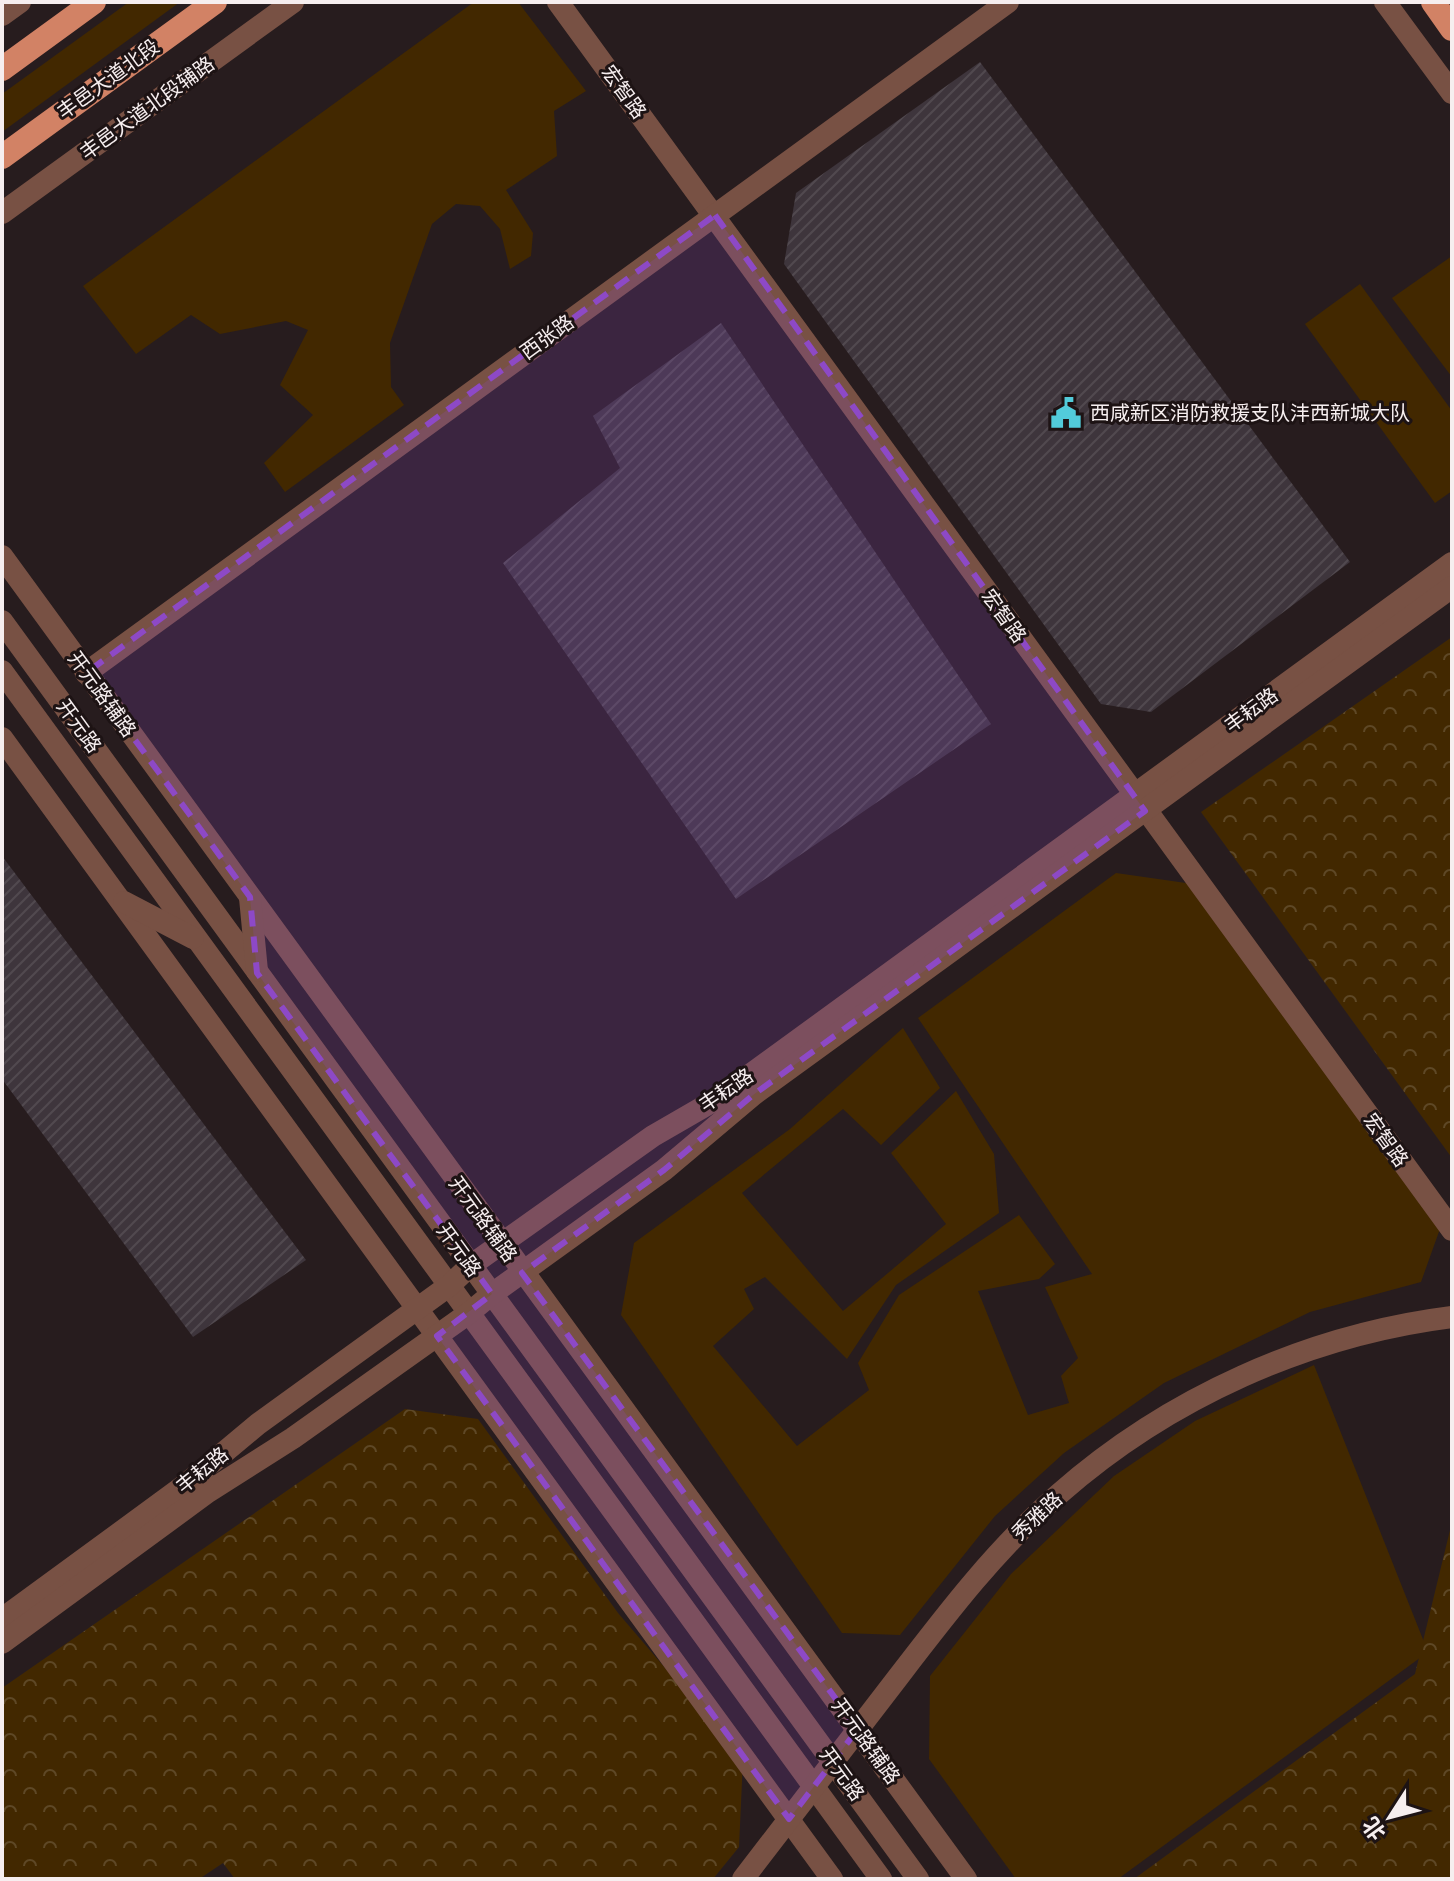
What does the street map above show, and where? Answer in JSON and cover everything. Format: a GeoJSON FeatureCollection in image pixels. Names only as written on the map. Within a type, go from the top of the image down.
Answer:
{"type":"FeatureCollection","features":[{"type":"Feature","properties":{"kind":"main road"},"geometry":{"type":"LineString","coordinates":[[2,69],[94,2]]}},
{"type":"Feature","properties":{"kind":"main road","name":"丰邑大道北段"},"geometry":{"type":"LineString","coordinates":[[2,157],[215,2]]}},
{"type":"Feature","properties":{"kind":"main road"},"geometry":{"type":"LineString","coordinates":[[1433,2],[1452,29]]}},
{"type":"Feature","properties":{"kind":"street"},"geometry":{"type":"LineString","coordinates":[[2,15],[20,2]]}},
{"type":"Feature","properties":{"kind":"street","name":"丰邑大道北段辅路"},"geometry":{"type":"LineString","coordinates":[[2,213],[293,2]]}},
{"type":"Feature","properties":{"kind":"street","name":"宏智路"},"geometry":{"type":"LineString","coordinates":[[558,2],[1452,1230]]}},
{"type":"Feature","properties":{"kind":"street","name":"西张路"},"geometry":{"type":"LineString","coordinates":[[86,673],[1008,2]]}},
{"type":"Feature","properties":{"kind":"street"},"geometry":{"type":"LineString","coordinates":[[1385,2],[1452,93]]}},
{"type":"Feature","properties":{"kind":"street","name":"开元路辅路"},"geometry":{"type":"LineString","coordinates":[[5,562],[966,1879]]}},
{"type":"Feature","properties":{"kind":"street","name":"丰耘路"},"geometry":{"type":"LineString","coordinates":[[2,1643],[208,1492],[293,1438],[664,1170],[753,1095],[1452,563]]}},
{"type":"Feature","properties":{"kind":"street","name":"丰耘路"},"geometry":{"type":"LineString","coordinates":[[2,1619],[185,1485],[258,1424],[450,1285],[470,1266],[653,1136],[717,1099],[1452,587]]}},
{"type":"Feature","properties":{"kind":"street","name":"开元路"},"geometry":{"type":"LineString","coordinates":[[2,621],[918,1879]]}},
{"type":"Feature","properties":{"kind":"street","name":"开元路"},"geometry":{"type":"LineString","coordinates":[[2,671],[881,1879]]}},
{"type":"Feature","properties":{"kind":"street"},"geometry":{"type":"LineString","coordinates":[[2,738],[832,1879]]}},
{"type":"Feature","properties":{"kind":"street"},"geometry":{"type":"LineString","coordinates":[[250,897],[257,973]]}},
{"type":"Feature","properties":{"kind":"street"},"geometry":{"type":"LineString","coordinates":[[120,900],[199,941]]}},
{"type":"Feature","properties":{"kind":"street","name":"秀雅路"},"geometry":{"type":"LineString","coordinates":[[743,1879],[970,1584],[1059,1493],[1137,1435],[1189,1403],[1281,1360],[1325,1344],[1425,1320],[1452,1317]]}},
{"type":"Feature","properties":{"kind":"highlighted area"},"geometry":{"type":"Polygon","coordinates":[[[715,215],[1145,811],[753,1095],[664,1170],[522,1273],[858,1729],[789,1819],[437,1336],[492,1294],[257,973],[250,897],[86,673],[715,215]]]}},
{"type":"Feature","properties":{"kind":"green space"},"geometry":{"type":"Polygon","coordinates":[[[129,2],[180,2],[2,132],[2,94],[129,2]]]}},
{"type":"Feature","properties":{"kind":"green space"},"geometry":{"type":"Polygon","coordinates":[[[474,2],[518,2],[586,91],[554,111],[557,156],[506,190],[533,233],[531,256],[510,269],[500,229],[480,206],[456,204],[432,224],[390,343],[391,387],[404,405],[285,492],[264,463],[313,415],[280,385],[308,330],[286,321],[220,334],[191,315],[136,354],[83,286],[474,2]]]}},
{"type":"Feature","properties":{"kind":"green space"},"geometry":{"type":"Polygon","coordinates":[[[1452,256],[1452,377],[1392,298],[1452,256]]]}},
{"type":"Feature","properties":{"kind":"green space"},"geometry":{"type":"Polygon","coordinates":[[[1360,284],[1452,411],[1452,491],[1435,503],[1305,324],[1360,284]]]}},
{"type":"Feature","properties":{"kind":"green space"},"geometry":{"type":"Polygon","coordinates":[[[1452,637],[1452,1158],[1201,812],[1452,637]]]}},
{"type":"Feature","properties":{"kind":"green space"},"geometry":{"type":"Polygon","coordinates":[[[1116,873],[1193,884],[1441,1226],[1421,1282],[1310,1312],[1164,1383],[1064,1453],[995,1516],[900,1635],[842,1633],[621,1315],[634,1243],[790,1129],[903,1028],[940,1088],[881,1145],[843,1109],[742,1193],[843,1311],[946,1224],[891,1153],[956,1091],[994,1154],[999,1213],[896,1285],[847,1359],[765,1277],[744,1289],[754,1309],[713,1346],[797,1446],[869,1390],[858,1363],[899,1295],[1019,1215],[1055,1264],[1039,1279],[978,1291],[1028,1415],[1069,1403],[1061,1376],[1078,1358],[1045,1287],[1092,1274],[918,1018],[1116,873]]]}},
{"type":"Feature","properties":{"kind":"green space"},"geometry":{"type":"Polygon","coordinates":[[[1314,1365],[1428,1652],[1118,1879],[1016,1879],[929,1759],[930,1676],[1011,1574],[1114,1476],[1195,1421],[1314,1365]]]}},
{"type":"Feature","properties":{"kind":"green space"},"geometry":{"type":"Polygon","coordinates":[[[405,1409],[478,1419],[618,1613],[743,1759],[739,1847],[713,1879],[235,1879],[223,1863],[199,1879],[2,1879],[2,1688],[405,1409]]]}},
{"type":"Feature","properties":{"kind":"green space"},"geometry":{"type":"Polygon","coordinates":[[[1452,1522],[1452,1879],[1134,1879],[1415,1674],[1452,1522]]]}},
{"type":"Feature","properties":{"kind":"building","name":"西咸新区消防救援支队沣西新城大队"},"geometry":{"type":"Polygon","coordinates":[[[980,62],[1350,562],[1151,712],[1101,704],[784,264],[796,193],[980,62]]]}},
{"type":"Feature","properties":{"kind":"building"},"geometry":{"type":"Polygon","coordinates":[[[721,323],[991,724],[736,899],[503,563],[620,468],[593,416],[721,323]]]}},
{"type":"Feature","properties":{"kind":"building"},"geometry":{"type":"Polygon","coordinates":[[[2,856],[306,1260],[193,1337],[2,1079],[2,856]]]}},
{"type":"Feature","properties":{"kind":"place","name":"西咸新区消防救援支队沣西新城大队"},"geometry":{"type":"Point","coordinates":[1066,413]}}]}
